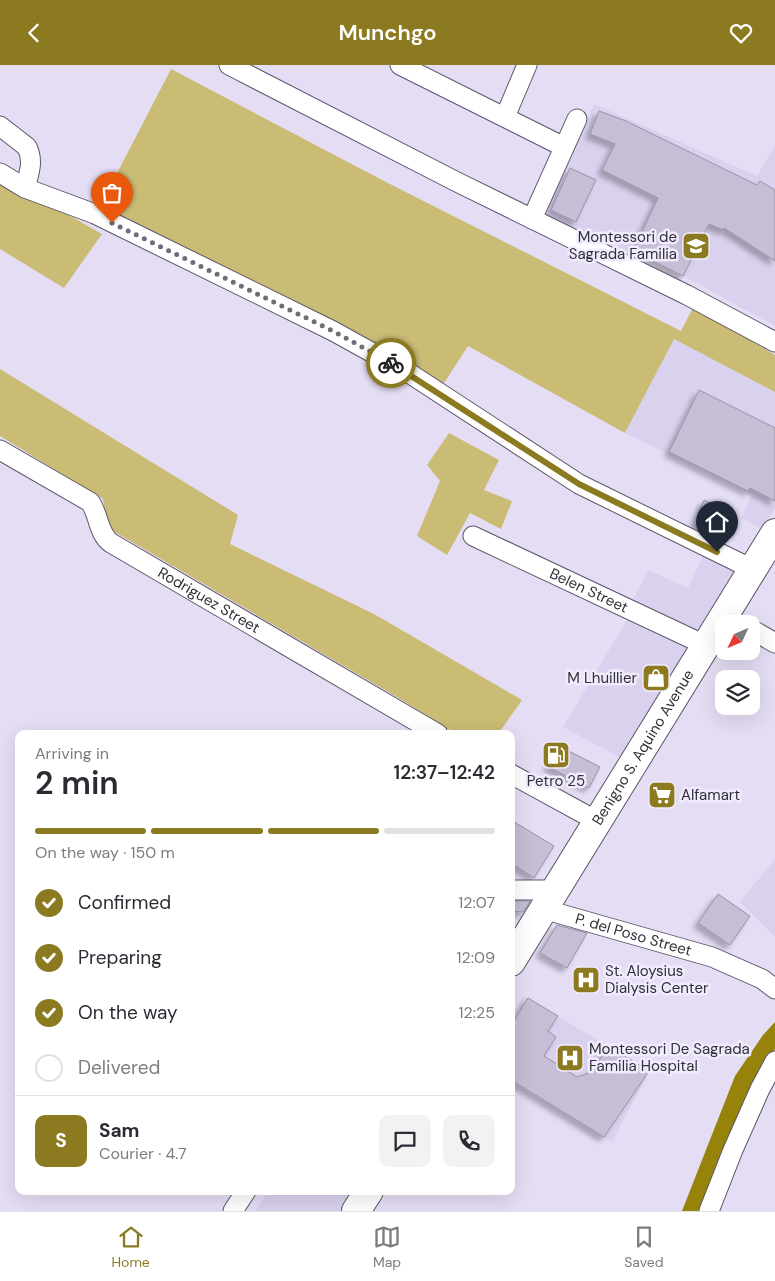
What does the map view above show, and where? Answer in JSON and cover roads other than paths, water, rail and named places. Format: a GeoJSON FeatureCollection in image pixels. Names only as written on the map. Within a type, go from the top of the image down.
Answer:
{"type":"FeatureCollection","features":[{"type":"Feature","properties":{"kind":"main road","name":"Benigno S. Aquino Avenue"},"geometry":{"type":"LineString","coordinates":[[735,615],[752,569],[775,533]]}},
{"type":"Feature","properties":{"kind":"main road","name":"Benigno S. Aquino Avenue"},"geometry":{"type":"LineString","coordinates":[[515,955],[705,645],[715,636]]}},
{"type":"Feature","properties":{"kind":"main road"},"geometry":{"type":"LineString","coordinates":[[356,1211],[366,1195]]}},
{"type":"Feature","properties":{"kind":"street"},"geometry":{"type":"LineString","coordinates":[[229,65],[248,70],[532,219],[687,295],[775,342]]}},
{"type":"Feature","properties":{"kind":"street"},"geometry":{"type":"LineString","coordinates":[[400,65],[564,147]]}},
{"type":"Feature","properties":{"kind":"street"},"geometry":{"type":"LineString","coordinates":[[505,117],[526,65]]}},
{"type":"Feature","properties":{"kind":"street"},"geometry":{"type":"LineString","coordinates":[[532,219],[577,119]]}},
{"type":"Feature","properties":{"kind":"street"},"geometry":{"type":"LineString","coordinates":[[0,126],[27,147],[30,152],[31,167],[25,188]]}},
{"type":"Feature","properties":{"kind":"street"},"geometry":{"type":"LineString","coordinates":[[0,173],[25,188],[95,214],[333,331],[409,373],[579,484],[752,569]]}},
{"type":"Feature","properties":{"kind":"street","name":"Rodriguez Street"},"geometry":{"type":"LineString","coordinates":[[0,450],[90,502],[96,510],[105,539],[111,543],[431,730]]}},
{"type":"Feature","properties":{"kind":"street","name":"Belen Street"},"geometry":{"type":"LineString","coordinates":[[472,536],[705,645]]}},
{"type":"Feature","properties":{"kind":"street"},"geometry":{"type":"LineString","coordinates":[[760,634],[775,643]]}},
{"type":"Feature","properties":{"kind":"street"},"geometry":{"type":"LineString","coordinates":[[515,776],[598,821]]}},
{"type":"Feature","properties":{"kind":"street","name":"P. del Poso Street"},"geometry":{"type":"LineString","coordinates":[[515,891],[549,900],[712,957],[762,979],[775,989]]}},
{"type":"Feature","properties":{"kind":"street"},"geometry":{"type":"LineString","coordinates":[[709,1211],[756,1098],[775,1061]]}},
{"type":"Feature","properties":{"kind":"street"},"geometry":{"type":"LineString","coordinates":[[233,1211],[243,1195]]}},
{"type":"Feature","properties":{"kind":"place","name":"Montessori de Sagrada Familia"},"geometry":{"type":"Point","coordinates":[696,246]}},
{"type":"Feature","properties":{"kind":"place","name":"M Lhuillier"},"geometry":{"type":"Point","coordinates":[656,678]}},
{"type":"Feature","properties":{"kind":"place","name":"Petro 25"},"geometry":{"type":"Point","coordinates":[556,755]}},
{"type":"Feature","properties":{"kind":"place","name":"Alfamart"},"geometry":{"type":"Point","coordinates":[662,795]}},
{"type":"Feature","properties":{"kind":"place","name":"St. Aloysius Dialysis Center"},"geometry":{"type":"Point","coordinates":[586,980]}},
{"type":"Feature","properties":{"kind":"place","name":"Montessori De Sagrada Familia Hospital"},"geometry":{"type":"Point","coordinates":[570,1058]}}]}
